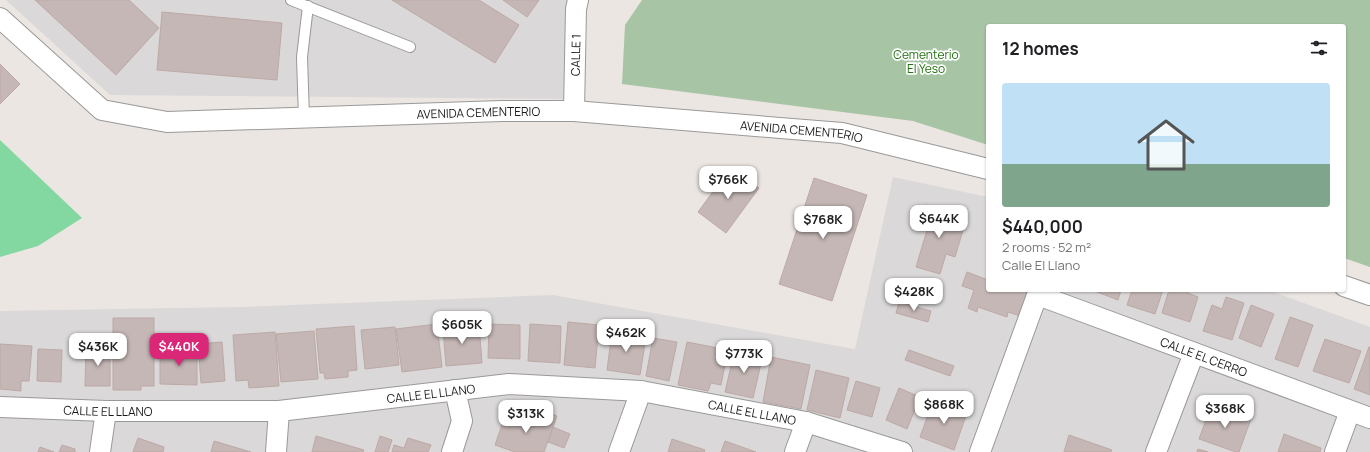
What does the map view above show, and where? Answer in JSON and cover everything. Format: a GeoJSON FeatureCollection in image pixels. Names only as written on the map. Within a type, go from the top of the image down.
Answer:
{"type":"FeatureCollection","features":[{"type":"Feature","properties":{"kind":"street","name":"CALLE 1"},"geometry":{"type":"LineString","coordinates":[[574,111],[576,9],[578,0]]}},
{"type":"Feature","properties":{"kind":"street","name":"AVENIDA CEMENTERIO"},"geometry":{"type":"LineString","coordinates":[[0,18],[102,110],[167,122],[502,111],[574,111],[842,133],[986,169]]}},
{"type":"Feature","properties":{"kind":"street"},"geometry":{"type":"LineString","coordinates":[[1346,287],[1370,295]]}},
{"type":"Feature","properties":{"kind":"street"},"geometry":{"type":"LineString","coordinates":[[980,452],[1039,292]]}},
{"type":"Feature","properties":{"kind":"street","name":"CALLE EL CERRO"},"geometry":{"type":"LineString","coordinates":[[1039,292],[1194,353],[1370,418]]}},
{"type":"Feature","properties":{"kind":"street"},"geometry":{"type":"LineString","coordinates":[[1156,452],[1194,353]]}},
{"type":"Feature","properties":{"kind":"street","name":"CALLE EL LLANO"},"geometry":{"type":"LineString","coordinates":[[0,407],[106,411],[279,411],[509,384],[641,391],[806,422],[902,452]]}},
{"type":"Feature","properties":{"kind":"street"},"geometry":{"type":"LineString","coordinates":[[452,452],[462,421],[455,390]]}},
{"type":"Feature","properties":{"kind":"street"},"geometry":{"type":"LineString","coordinates":[[619,452],[641,391]]}},
{"type":"Feature","properties":{"kind":"street"},"geometry":{"type":"LineString","coordinates":[[100,452],[106,411]]}},
{"type":"Feature","properties":{"kind":"street"},"geometry":{"type":"LineString","coordinates":[[276,452],[279,411]]}},
{"type":"Feature","properties":{"kind":"street"},"geometry":{"type":"LineString","coordinates":[[1335,452],[1350,411]]}},
{"type":"Feature","properties":{"kind":"street"},"geometry":{"type":"LineString","coordinates":[[795,452],[806,422]]}},
{"type":"Feature","properties":{"kind":"lane"},"geometry":{"type":"LineString","coordinates":[[291,0],[410,47]]}},
{"type":"Feature","properties":{"kind":"lane"},"geometry":{"type":"LineString","coordinates":[[304,118],[302,57],[308,6]]}},
{"type":"Feature","properties":{"kind":"shaded area"},"geometry":{"type":"Polygon","coordinates":[[[6,0],[569,0],[563,99],[110,95],[6,0]]]}},
{"type":"Feature","properties":{"kind":"shaded area"},"geometry":{"type":"Polygon","coordinates":[[[893,177],[986,197],[986,292],[1274,292],[1370,327],[1370,452],[0,452],[0,311],[240,307],[553,295],[855,349],[893,177]]]}},
{"type":"Feature","properties":{"kind":"green space","name":"Cementerio El Yeso"},"geometry":{"type":"Polygon","coordinates":[[[642,0],[1370,0],[1370,267],[1346,259],[1346,24],[986,24],[986,144],[913,121],[622,84],[625,25],[642,0]]]}},
{"type":"Feature","properties":{"kind":"green space"},"geometry":{"type":"Polygon","coordinates":[[[0,140],[82,218],[38,246],[0,257],[0,140]]]}},
{"type":"Feature","properties":{"kind":"building"},"geometry":{"type":"Polygon","coordinates":[[[35,0],[129,0],[159,28],[116,75],[35,0]]]}},
{"type":"Feature","properties":{"kind":"building"},"geometry":{"type":"Polygon","coordinates":[[[392,0],[479,0],[519,25],[495,63],[392,0]]]}},
{"type":"Feature","properties":{"kind":"building"},"geometry":{"type":"Polygon","coordinates":[[[503,0],[539,0],[527,17],[503,0]]]}},
{"type":"Feature","properties":{"kind":"building"},"geometry":{"type":"Polygon","coordinates":[[[162,12],[282,23],[277,80],[157,70],[162,12]]]}},
{"type":"Feature","properties":{"kind":"building"},"geometry":{"type":"Polygon","coordinates":[[[0,64],[20,84],[0,104],[0,64]]]}},
{"type":"Feature","properties":{"kind":"building"},"geometry":{"type":"Polygon","coordinates":[[[731,167],[759,188],[726,233],[698,212],[731,167]]]}},
{"type":"Feature","properties":{"kind":"building"},"geometry":{"type":"Polygon","coordinates":[[[814,178],[867,195],[832,301],[779,284],[814,178]]]}},
{"type":"Feature","properties":{"kind":"building"},"geometry":{"type":"Polygon","coordinates":[[[927,205],[957,214],[954,224],[964,227],[955,257],[946,254],[940,274],[916,267],[930,220],[924,218],[927,205]]]}},
{"type":"Feature","properties":{"kind":"building"},"geometry":{"type":"Polygon","coordinates":[[[967,272],[986,279],[986,292],[1028,293],[1020,316],[1008,312],[1007,317],[978,307],[977,312],[968,308],[974,290],[962,286],[967,272]]]}},
{"type":"Feature","properties":{"kind":"building"},"geometry":{"type":"Polygon","coordinates":[[[1097,292],[1120,292],[1118,300],[1097,292]]]}},
{"type":"Feature","properties":{"kind":"building"},"geometry":{"type":"Polygon","coordinates":[[[1131,292],[1162,292],[1155,314],[1127,305],[1131,292]]]}},
{"type":"Feature","properties":{"kind":"building"},"geometry":{"type":"Polygon","coordinates":[[[1168,292],[1188,292],[1198,297],[1190,322],[1162,313],[1168,292]]]}},
{"type":"Feature","properties":{"kind":"building"},"geometry":{"type":"Polygon","coordinates":[[[1226,297],[1244,303],[1232,340],[1203,331],[1212,305],[1222,309],[1226,297]]]}},
{"type":"Feature","properties":{"kind":"building"},"geometry":{"type":"Polygon","coordinates":[[[899,302],[931,311],[928,322],[896,313],[899,302]]]}},
{"type":"Feature","properties":{"kind":"building"},"geometry":{"type":"Polygon","coordinates":[[[1251,305],[1274,314],[1261,347],[1239,338],[1251,305]]]}},
{"type":"Feature","properties":{"kind":"building"},"geometry":{"type":"Polygon","coordinates":[[[1290,317],[1313,325],[1298,367],[1275,359],[1290,317]]]}},
{"type":"Feature","properties":{"kind":"building"},"geometry":{"type":"Polygon","coordinates":[[[113,318],[154,318],[154,386],[141,386],[141,390],[113,390],[113,318]]]}},
{"type":"Feature","properties":{"kind":"building"},"geometry":{"type":"Polygon","coordinates":[[[568,322],[599,325],[595,368],[564,365],[568,322]]]}},
{"type":"Feature","properties":{"kind":"building"},"geometry":{"type":"Polygon","coordinates":[[[437,324],[442,367],[402,372],[396,329],[437,324]]]}},
{"type":"Feature","properties":{"kind":"building"},"geometry":{"type":"Polygon","coordinates":[[[479,324],[482,363],[446,366],[443,327],[479,324]]]}},
{"type":"Feature","properties":{"kind":"building"},"geometry":{"type":"Polygon","coordinates":[[[489,324],[520,325],[520,359],[488,358],[489,324]]]}},
{"type":"Feature","properties":{"kind":"building"},"geometry":{"type":"Polygon","coordinates":[[[530,324],[561,326],[560,363],[528,361],[530,324]]]}},
{"type":"Feature","properties":{"kind":"building"},"geometry":{"type":"Polygon","coordinates":[[[354,326],[357,370],[348,371],[348,377],[325,379],[324,373],[320,373],[316,329],[354,326]]]}},
{"type":"Feature","properties":{"kind":"building"},"geometry":{"type":"Polygon","coordinates":[[[395,327],[399,365],[365,369],[361,330],[395,327]]]}},
{"type":"Feature","properties":{"kind":"building"},"geometry":{"type":"Polygon","coordinates":[[[314,331],[318,379],[281,382],[276,334],[314,331]]]}},
{"type":"Feature","properties":{"kind":"building"},"geometry":{"type":"Polygon","coordinates":[[[275,332],[279,386],[249,388],[248,380],[236,381],[233,335],[275,332]]]}},
{"type":"Feature","properties":{"kind":"building"},"geometry":{"type":"Polygon","coordinates":[[[612,332],[646,337],[640,375],[607,370],[612,332]]]}},
{"type":"Feature","properties":{"kind":"building"},"geometry":{"type":"Polygon","coordinates":[[[653,338],[677,342],[669,381],[646,376],[653,338]]]}},
{"type":"Feature","properties":{"kind":"building"},"geometry":{"type":"Polygon","coordinates":[[[1325,339],[1361,351],[1349,383],[1313,371],[1325,339]]]}},
{"type":"Feature","properties":{"kind":"building"},"geometry":{"type":"Polygon","coordinates":[[[222,342],[225,381],[201,383],[198,344],[222,342]]]}},
{"type":"Feature","properties":{"kind":"building"},"geometry":{"type":"Polygon","coordinates":[[[687,342],[728,350],[721,385],[711,383],[708,391],[678,385],[687,342]]]}},
{"type":"Feature","properties":{"kind":"building"},"geometry":{"type":"Polygon","coordinates":[[[0,344],[32,346],[29,381],[21,381],[21,391],[0,389],[0,344]]]}},
{"type":"Feature","properties":{"kind":"building"},"geometry":{"type":"Polygon","coordinates":[[[1370,347],[1370,395],[1354,389],[1370,347]]]}},
{"type":"Feature","properties":{"kind":"building"},"geometry":{"type":"Polygon","coordinates":[[[86,348],[110,349],[110,386],[85,386],[86,348]]]}},
{"type":"Feature","properties":{"kind":"building"},"geometry":{"type":"Polygon","coordinates":[[[38,349],[62,350],[61,382],[37,381],[38,349]]]}},
{"type":"Feature","properties":{"kind":"building"},"geometry":{"type":"Polygon","coordinates":[[[735,349],[763,355],[753,398],[725,392],[735,349]]]}},
{"type":"Feature","properties":{"kind":"building"},"geometry":{"type":"Polygon","coordinates":[[[160,350],[197,350],[197,385],[160,384],[160,350]]]}},
{"type":"Feature","properties":{"kind":"building"},"geometry":{"type":"Polygon","coordinates":[[[909,350],[954,366],[950,376],[905,360],[909,350]]]}},
{"type":"Feature","properties":{"kind":"building"},"geometry":{"type":"Polygon","coordinates":[[[771,357],[810,365],[801,409],[763,402],[771,357]]]}},
{"type":"Feature","properties":{"kind":"building"},"geometry":{"type":"Polygon","coordinates":[[[816,370],[849,378],[840,418],[807,410],[816,370]]]}},
{"type":"Feature","properties":{"kind":"building"},"geometry":{"type":"Polygon","coordinates":[[[856,381],[880,388],[872,417],[847,410],[856,381]]]}},
{"type":"Feature","properties":{"kind":"building"},"geometry":{"type":"Polygon","coordinates":[[[899,388],[920,397],[907,429],[886,420],[899,388]]]}},
{"type":"Feature","properties":{"kind":"building"},"geometry":{"type":"Polygon","coordinates":[[[933,401],[967,413],[954,450],[920,437],[933,401]]]}},
{"type":"Feature","properties":{"kind":"building"},"geometry":{"type":"Polygon","coordinates":[[[1211,406],[1251,419],[1239,452],[1199,439],[1211,406]]]}},
{"type":"Feature","properties":{"kind":"building"},"geometry":{"type":"Polygon","coordinates":[[[541,410],[557,416],[544,452],[515,452],[495,445],[505,416],[535,427],[541,410]]]}},
{"type":"Feature","properties":{"kind":"building"},"geometry":{"type":"Polygon","coordinates":[[[553,427],[570,434],[564,448],[548,442],[553,427]]]}},
{"type":"Feature","properties":{"kind":"building"},"geometry":{"type":"Polygon","coordinates":[[[1284,434],[1321,448],[1320,452],[1278,452],[1284,434]]]}},
{"type":"Feature","properties":{"kind":"building"},"geometry":{"type":"Polygon","coordinates":[[[1069,435],[1112,450],[1111,452],[1064,452],[1069,435]]]}},
{"type":"Feature","properties":{"kind":"building"},"geometry":{"type":"Polygon","coordinates":[[[316,436],[364,450],[363,452],[312,452],[316,436]]]}},
{"type":"Feature","properties":{"kind":"building"},"geometry":{"type":"Polygon","coordinates":[[[380,436],[392,440],[388,452],[375,452],[380,436]]]}},
{"type":"Feature","properties":{"kind":"building"},"geometry":{"type":"Polygon","coordinates":[[[138,438],[164,447],[163,452],[133,452],[138,438]]]}},
{"type":"Feature","properties":{"kind":"building"},"geometry":{"type":"Polygon","coordinates":[[[408,438],[431,445],[428,452],[392,452],[394,445],[404,448],[408,438]]]}},
{"type":"Feature","properties":{"kind":"building"},"geometry":{"type":"Polygon","coordinates":[[[672,439],[705,450],[704,452],[668,452],[672,439]]]}},
{"type":"Feature","properties":{"kind":"building"},"geometry":{"type":"Polygon","coordinates":[[[214,441],[251,452],[211,452],[214,441]]]}},
{"type":"Feature","properties":{"kind":"building"},"geometry":{"type":"Polygon","coordinates":[[[725,441],[756,452],[721,452],[725,441]]]}},
{"type":"Feature","properties":{"kind":"building"},"geometry":{"type":"Polygon","coordinates":[[[62,445],[75,449],[75,452],[59,452],[62,445]]]}},
{"type":"Feature","properties":{"kind":"building"},"geometry":{"type":"Polygon","coordinates":[[[40,447],[54,452],[38,452],[40,447]]]}},
{"type":"Feature","properties":{"kind":"building"},"geometry":{"type":"Polygon","coordinates":[[[1198,449],[1208,452],[1197,452],[1198,449]]]}}]}
